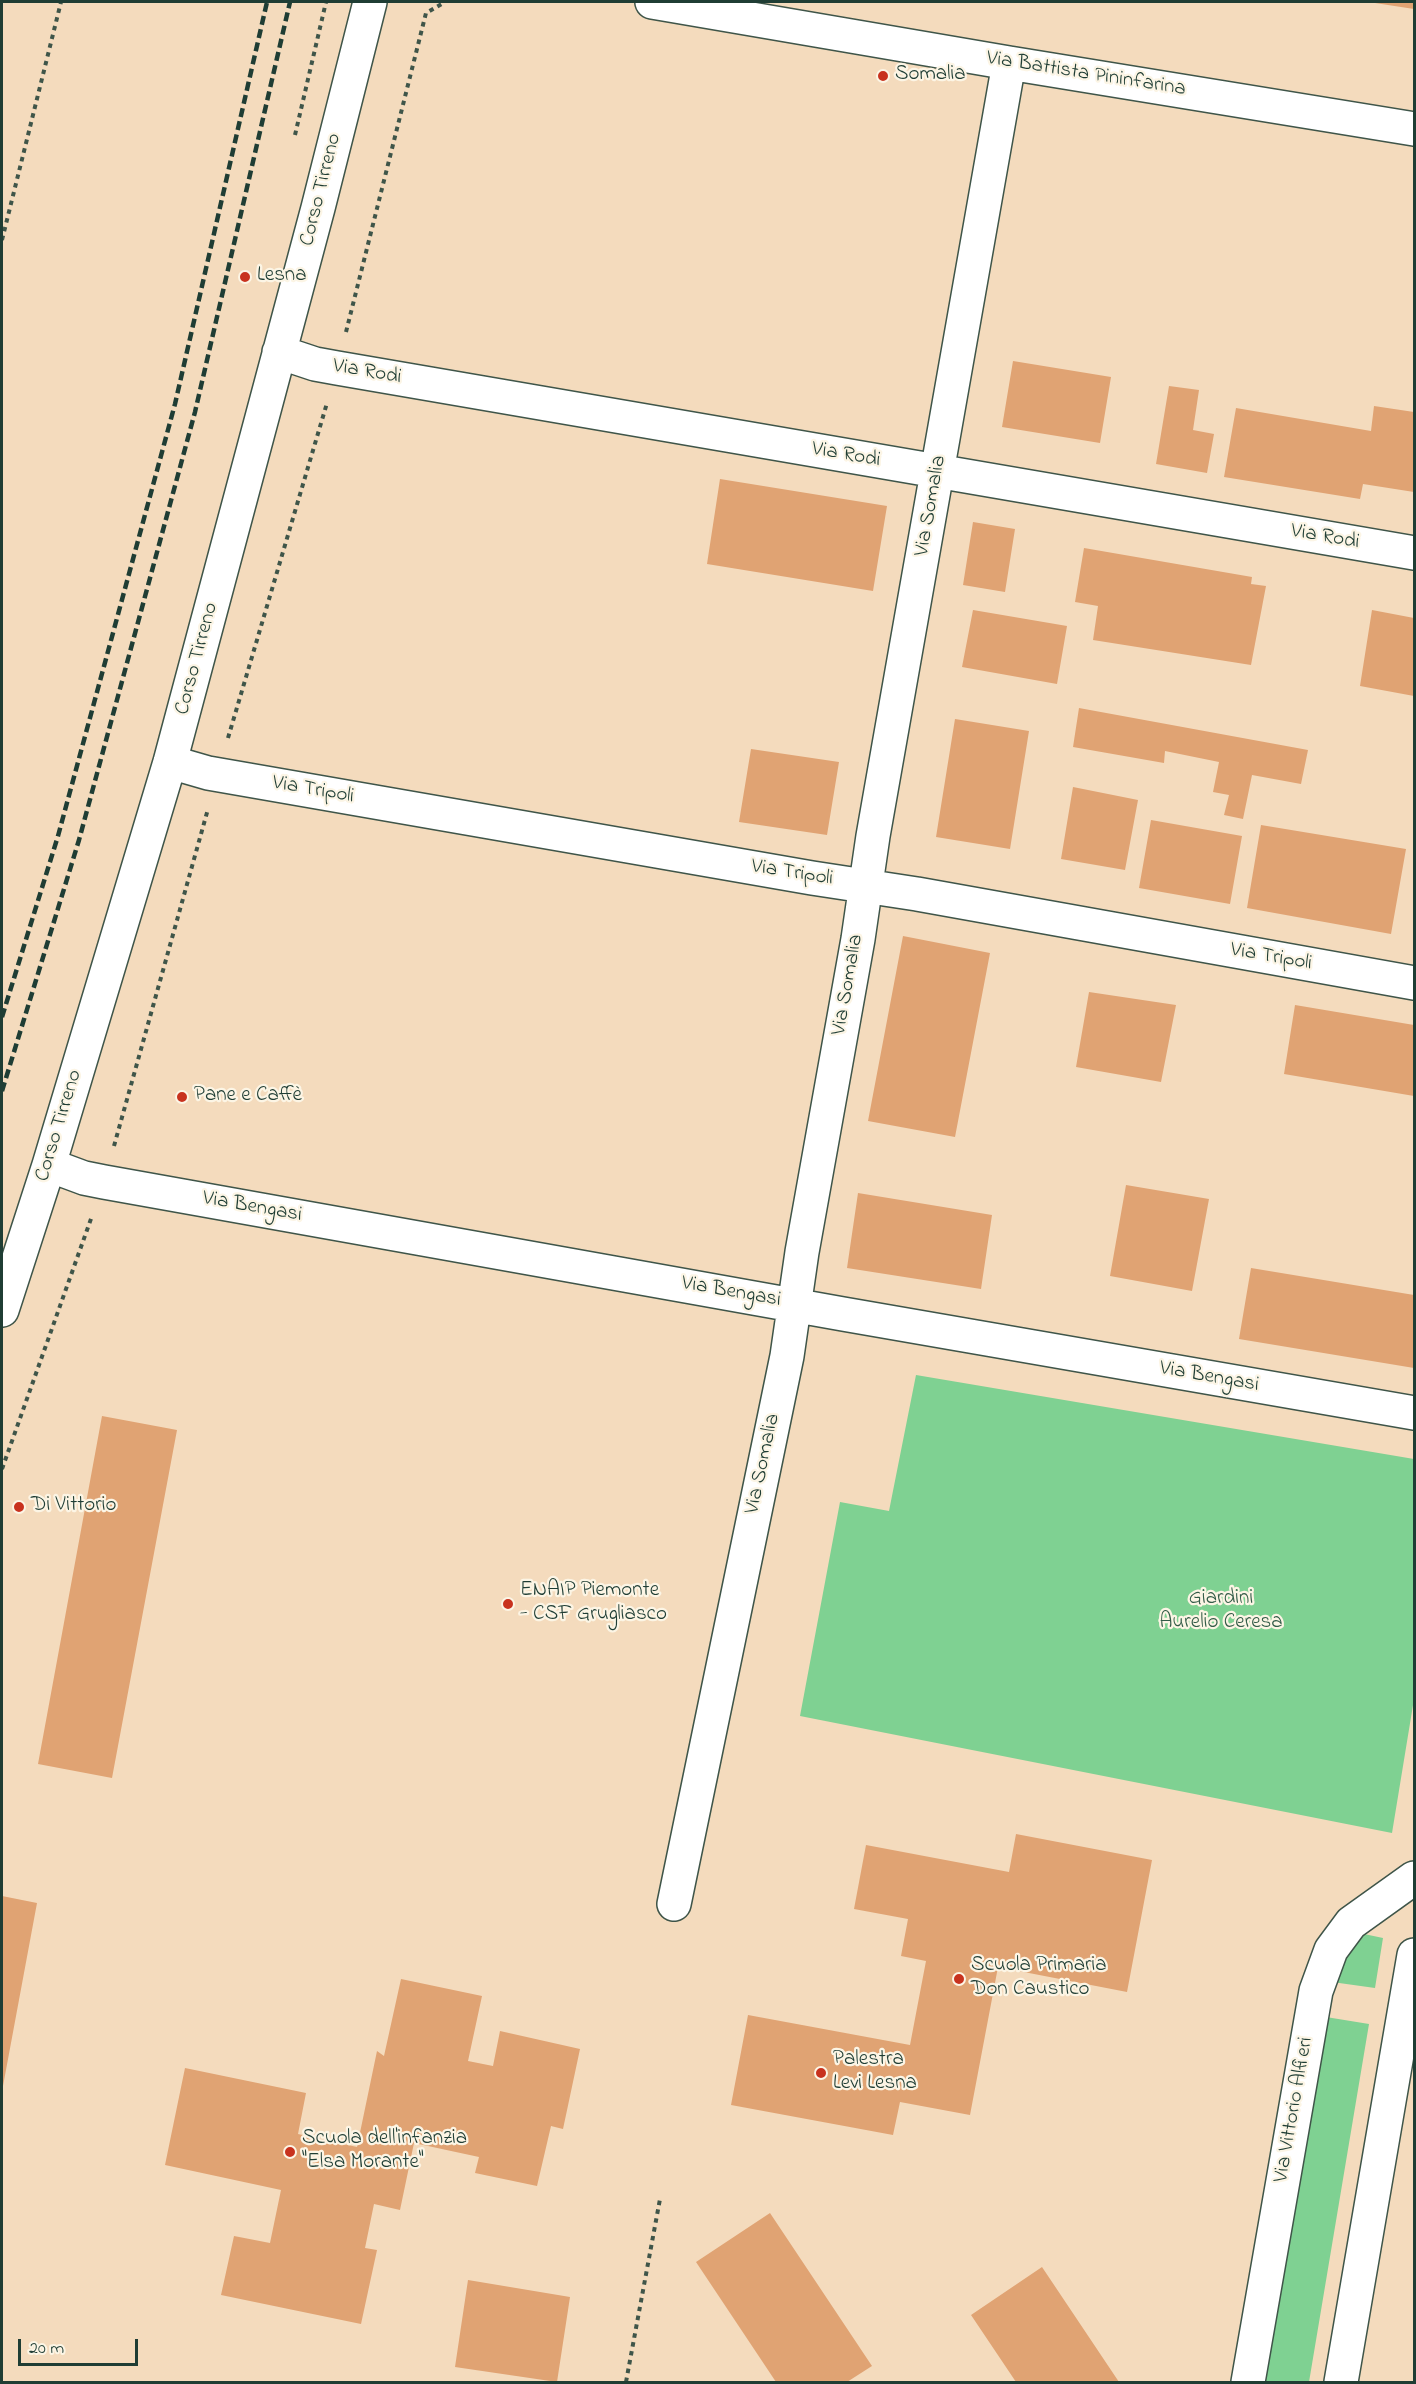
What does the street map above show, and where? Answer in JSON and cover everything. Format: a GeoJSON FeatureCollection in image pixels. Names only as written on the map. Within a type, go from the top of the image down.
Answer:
{"type":"FeatureCollection","features":[{"type":"Feature","properties":{"kind":"street","name":"Corso Tirreno"},"geometry":{"type":"LineString","coordinates":[[2,1310],[49,1165],[170,762],[370,2]]}},
{"type":"Feature","properties":{"kind":"street","name":"Via Battista Pininfarina"},"geometry":{"type":"LineString","coordinates":[[652,2],[1414,129]]}},
{"type":"Feature","properties":{"kind":"street","name":"Via Somalia"},"geometry":{"type":"LineString","coordinates":[[674,1904],[787,1356],[865,886],[1010,63]]}},
{"type":"Feature","properties":{"kind":"street","name":"Via Rodi"},"geometry":{"type":"LineString","coordinates":[[279,352],[315,364],[337,368],[1414,553]]}},
{"type":"Feature","properties":{"kind":"street","name":"Via Tripoli"},"geometry":{"type":"LineString","coordinates":[[170,762],[218,774],[1414,983]]}},
{"type":"Feature","properties":{"kind":"street","name":"Via Bengasi"},"geometry":{"type":"LineString","coordinates":[[49,1165],[84,1178],[104,1182],[1414,1413]]}},
{"type":"Feature","properties":{"kind":"street","name":"Via Vittorio Alfieri"},"geometry":{"type":"LineString","coordinates":[[1248,2382],[1316,1991],[1331,1950],[1351,1923],[1414,1878]]}},
{"type":"Feature","properties":{"kind":"street"},"geometry":{"type":"LineString","coordinates":[[1341,2382],[1414,1955]]}},
{"type":"Feature","properties":{"kind":"path"},"geometry":{"type":"LineString","coordinates":[[2,240],[61,2]]}},
{"type":"Feature","properties":{"kind":"path"},"geometry":{"type":"LineString","coordinates":[[2,1469],[104,1182],[218,774],[337,368],[426,13],[445,2]]}},
{"type":"Feature","properties":{"kind":"path"},"geometry":{"type":"LineString","coordinates":[[627,2382],[660,2199]]}},
{"type":"Feature","properties":{"kind":"green space","name":"Giardini Aurelio Ceresa"},"geometry":{"type":"Polygon","coordinates":[[[916,1375],[1414,1459],[1414,1699],[1392,1833],[800,1716],[840,1502],[889,1511],[916,1375]]]}},
{"type":"Feature","properties":{"kind":"green space"},"geometry":{"type":"Polygon","coordinates":[[[1364,1934],[1383,1938],[1375,1988],[1332,1982],[1338,1966],[1364,1934]]]}},
{"type":"Feature","properties":{"kind":"green space"},"geometry":{"type":"Polygon","coordinates":[[[1326,2017],[1369,2024],[1309,2382],[1264,2382],[1326,2017]]]}},
{"type":"Feature","properties":{"kind":"building"},"geometry":{"type":"Polygon","coordinates":[[[1414,2],[1414,9],[1375,3],[1414,2]]]}},
{"type":"Feature","properties":{"kind":"building"},"geometry":{"type":"Polygon","coordinates":[[[1013,361],[1111,377],[1100,443],[1002,427],[1013,361]]]}},
{"type":"Feature","properties":{"kind":"building"},"geometry":{"type":"Polygon","coordinates":[[[1169,386],[1199,390],[1193,430],[1214,434],[1207,473],[1156,464],[1169,386]]]}},
{"type":"Feature","properties":{"kind":"building"},"geometry":{"type":"Polygon","coordinates":[[[1374,406],[1414,412],[1414,492],[1363,484],[1360,499],[1224,477],[1236,408],[1371,431],[1374,406]]]}},
{"type":"Feature","properties":{"kind":"building"},"geometry":{"type":"Polygon","coordinates":[[[720,479],[887,506],[873,591],[707,564],[720,479]]]}},
{"type":"Feature","properties":{"kind":"building"},"geometry":{"type":"Polygon","coordinates":[[[973,522],[1015,529],[1005,592],[963,585],[973,522]]]}},
{"type":"Feature","properties":{"kind":"building"},"geometry":{"type":"Polygon","coordinates":[[[1084,548],[1252,577],[1251,584],[1266,586],[1251,665],[1093,640],[1098,606],[1075,602],[1084,548]]]}},
{"type":"Feature","properties":{"kind":"building"},"geometry":{"type":"Polygon","coordinates":[[[973,610],[1067,626],[1057,684],[962,667],[973,610]]]}},
{"type":"Feature","properties":{"kind":"building"},"geometry":{"type":"Polygon","coordinates":[[[1372,610],[1414,618],[1414,696],[1360,686],[1372,610]]]}},
{"type":"Feature","properties":{"kind":"building"},"geometry":{"type":"Polygon","coordinates":[[[1079,708],[1308,750],[1301,784],[1252,775],[1243,819],[1224,815],[1229,795],[1213,792],[1219,762],[1165,751],[1164,763],[1073,747],[1079,708]]]}},
{"type":"Feature","properties":{"kind":"building"},"geometry":{"type":"Polygon","coordinates":[[[955,719],[1029,731],[1010,849],[936,837],[955,719]]]}},
{"type":"Feature","properties":{"kind":"building"},"geometry":{"type":"Polygon","coordinates":[[[751,749],[839,762],[827,835],[739,822],[751,749]]]}},
{"type":"Feature","properties":{"kind":"building"},"geometry":{"type":"Polygon","coordinates":[[[1073,787],[1138,800],[1125,870],[1061,859],[1073,787]]]}},
{"type":"Feature","properties":{"kind":"building"},"geometry":{"type":"Polygon","coordinates":[[[1151,820],[1242,836],[1230,904],[1139,888],[1151,820]]]}},
{"type":"Feature","properties":{"kind":"building"},"geometry":{"type":"Polygon","coordinates":[[[1261,825],[1406,849],[1391,934],[1247,908],[1261,825]]]}},
{"type":"Feature","properties":{"kind":"building"},"geometry":{"type":"Polygon","coordinates":[[[903,936],[990,953],[955,1137],[868,1121],[903,936]]]}},
{"type":"Feature","properties":{"kind":"building"},"geometry":{"type":"Polygon","coordinates":[[[1089,992],[1176,1005],[1161,1082],[1076,1067],[1089,992]]]}},
{"type":"Feature","properties":{"kind":"building"},"geometry":{"type":"Polygon","coordinates":[[[1295,1005],[1414,1025],[1414,1096],[1284,1074],[1295,1005]]]}},
{"type":"Feature","properties":{"kind":"building"},"geometry":{"type":"Polygon","coordinates":[[[1126,1185],[1209,1199],[1192,1291],[1110,1276],[1126,1185]]]}},
{"type":"Feature","properties":{"kind":"building"},"geometry":{"type":"Polygon","coordinates":[[[858,1193],[992,1215],[981,1289],[847,1268],[858,1193]]]}},
{"type":"Feature","properties":{"kind":"building"},"geometry":{"type":"Polygon","coordinates":[[[1251,1268],[1414,1295],[1414,1368],[1239,1339],[1251,1268]]]}},
{"type":"Feature","properties":{"kind":"building"},"geometry":{"type":"Polygon","coordinates":[[[102,1416],[177,1430],[112,1778],[38,1764],[102,1416]]]}},
{"type":"Feature","properties":{"kind":"building","name":"Scuola Primaria Don Caustico"},"geometry":{"type":"Polygon","coordinates":[[[1016,1834],[1152,1860],[1127,1992],[998,1967],[970,2115],[900,2102],[893,2135],[731,2105],[748,2015],[910,2045],[926,1961],[901,1956],[908,1919],[854,1909],[866,1845],[1009,1872],[1016,1834]]]}},
{"type":"Feature","properties":{"kind":"building"},"geometry":{"type":"Polygon","coordinates":[[[2,1896],[37,1903],[3,2086],[2,2086],[2,1896]]]}},
{"type":"Feature","properties":{"kind":"building","name":"Scuola dell'infanzia \"Elsa Morante\""},"geometry":{"type":"Polygon","coordinates":[[[401,1979],[482,1996],[468,2061],[493,2066],[500,2031],[580,2049],[563,2129],[551,2126],[537,2186],[475,2173],[479,2157],[414,2143],[400,2210],[374,2204],[365,2248],[377,2250],[361,2324],[221,2295],[234,2236],[270,2243],[281,2190],[165,2165],[185,2068],[306,2093],[298,2134],[357,2147],[377,2051],[384,2056],[401,1979]]]}},
{"type":"Feature","properties":{"kind":"building"},"geometry":{"type":"Polygon","coordinates":[[[770,2213],[872,2366],[847,2382],[776,2382],[696,2262],[770,2213]]]}},
{"type":"Feature","properties":{"kind":"building"},"geometry":{"type":"Polygon","coordinates":[[[1042,2267],[1119,2382],[1016,2382],[971,2315],[1042,2267]]]}},
{"type":"Feature","properties":{"kind":"building"},"geometry":{"type":"Polygon","coordinates":[[[468,2280],[570,2297],[557,2382],[455,2367],[468,2280]]]}},
{"type":"Feature","properties":{"kind":"railway"},"geometry":{"type":"LineString","coordinates":[[2,1017],[58,836],[175,404],[267,2]]}},
{"type":"Feature","properties":{"kind":"railway"},"geometry":{"type":"LineString","coordinates":[[2,1091],[79,840],[195,412],[290,2]]}},
{"type":"Feature","properties":{"kind":"place","name":"Somalia"},"geometry":{"type":"Point","coordinates":[883,76]}},
{"type":"Feature","properties":{"kind":"place","name":"Lesna"},"geometry":{"type":"Point","coordinates":[245,277]}},
{"type":"Feature","properties":{"kind":"place","name":"Pane e Caffè"},"geometry":{"type":"Point","coordinates":[182,1097]}},
{"type":"Feature","properties":{"kind":"place","name":"Di Vittorio"},"geometry":{"type":"Point","coordinates":[19,1507]}},
{"type":"Feature","properties":{"kind":"place","name":"ENAIP Piemonte - CSF Grugliasco"},"geometry":{"type":"Point","coordinates":[508,1604]}},
{"type":"Feature","properties":{"kind":"place","name":"Scuola Primaria Don Caustico"},"geometry":{"type":"Point","coordinates":[959,1979]}},
{"type":"Feature","properties":{"kind":"place","name":"Palestra Levi Lesna"},"geometry":{"type":"Point","coordinates":[821,2073]}},
{"type":"Feature","properties":{"kind":"place","name":"Scuola dell'infanzia \"Elsa Morante\""},"geometry":{"type":"Point","coordinates":[290,2152]}}]}
